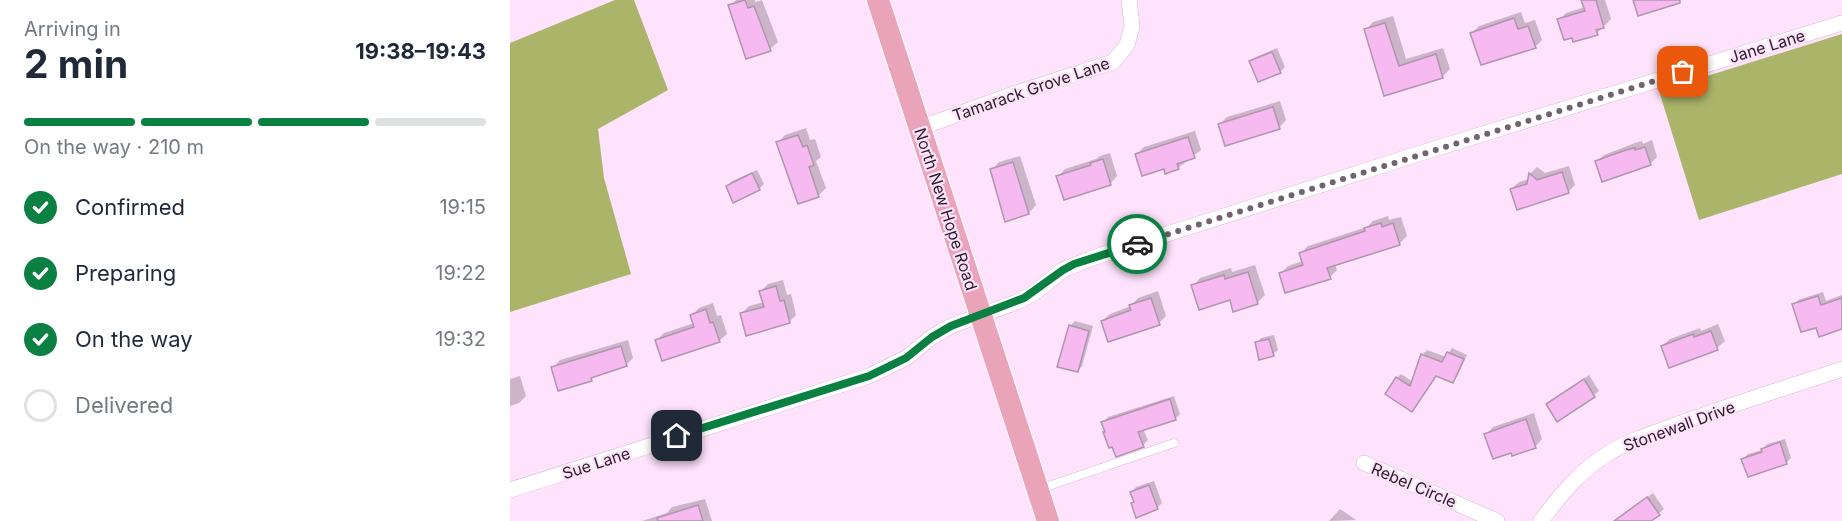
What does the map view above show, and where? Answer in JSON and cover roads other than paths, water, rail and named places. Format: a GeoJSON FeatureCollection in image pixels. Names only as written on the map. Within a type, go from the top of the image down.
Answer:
{"type":"FeatureCollection","features":[{"type":"Feature","properties":{"kind":"main road","name":"North New Hope Road"},"geometry":{"type":"LineString","coordinates":[[878,0],[1048,521]]}},
{"type":"Feature","properties":{"kind":"street","name":"Tamarack Grove Lane"},"geometry":{"type":"LineString","coordinates":[[920,128],[1016,93],[1113,62],[1127,45],[1132,26],[1129,0]]}},
{"type":"Feature","properties":{"kind":"street","name":"Jane Lane"},"geometry":{"type":"LineString","coordinates":[[980,315],[1017,302],[1063,270],[1092,258],[1842,23]]}},
{"type":"Feature","properties":{"kind":"street","name":"Sue Lane"},"geometry":{"type":"LineString","coordinates":[[510,490],[869,376],[906,358],[932,337],[980,315]]}},
{"type":"Feature","properties":{"kind":"street","name":"Stonewall Drive"},"geometry":{"type":"LineString","coordinates":[[1541,521],[1564,491],[1585,470],[1618,448],[1698,417],[1842,369]]}},
{"type":"Feature","properties":{"kind":"street","name":"Rebel Circle"},"geometry":{"type":"LineString","coordinates":[[1364,463],[1497,521]]}},
{"type":"Feature","properties":{"kind":"lane"},"geometry":{"type":"LineString","coordinates":[[1039,489],[1174,443]]}}]}
